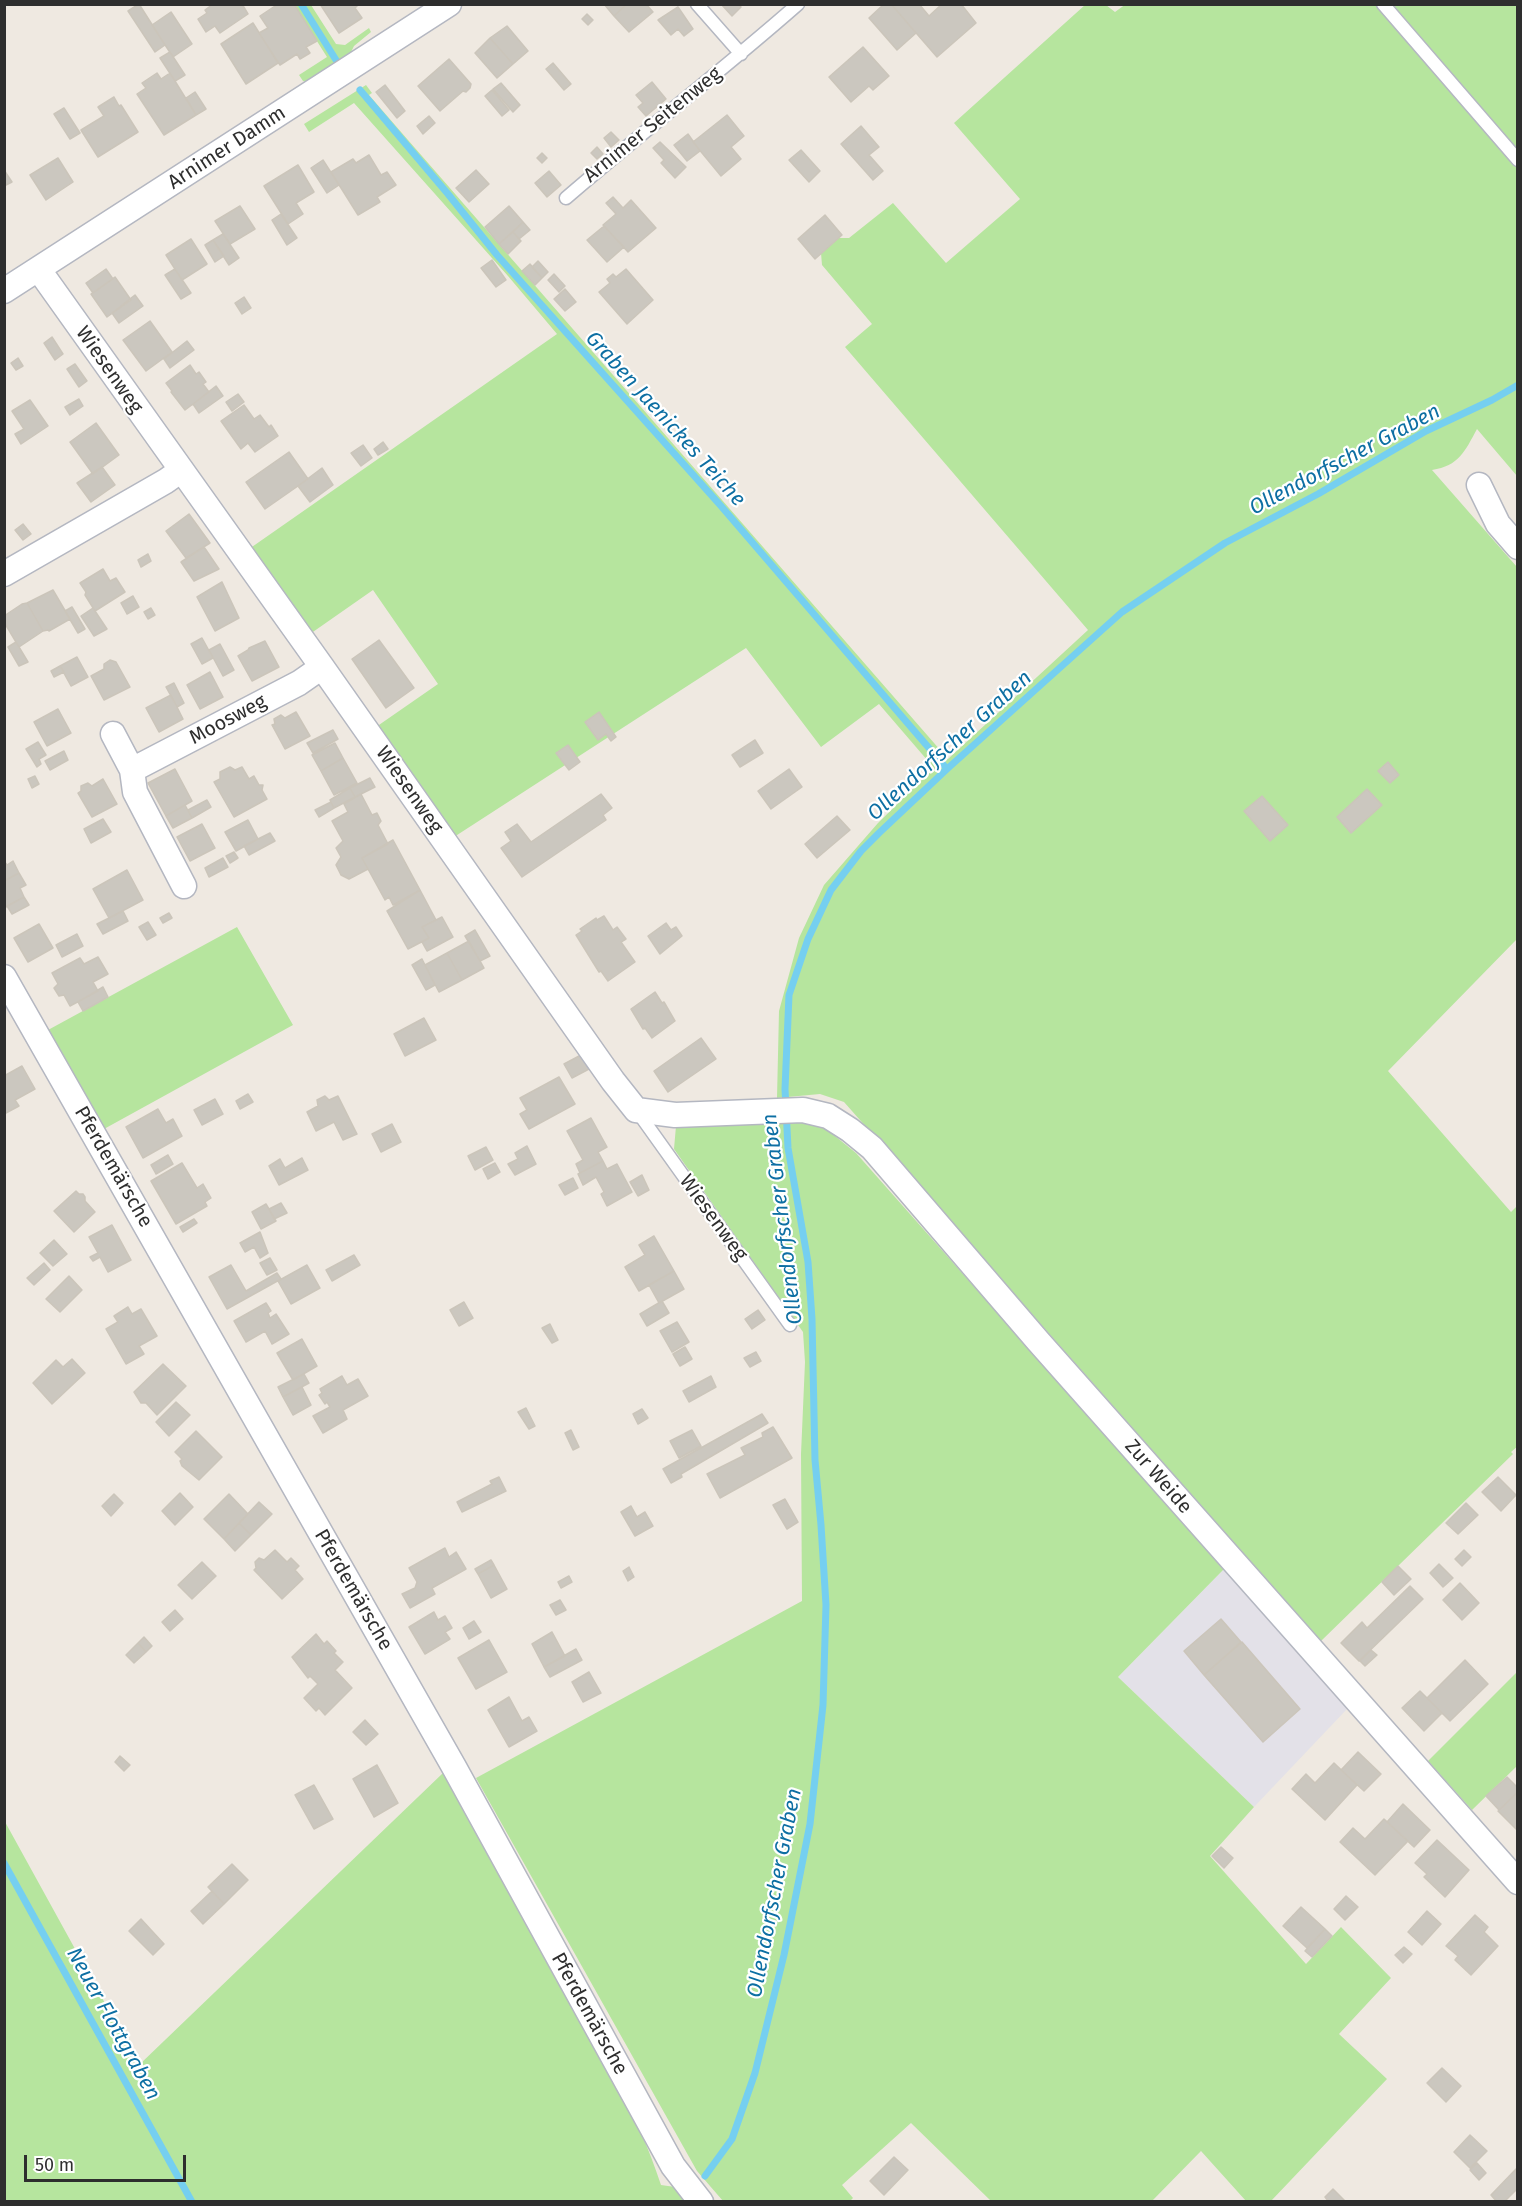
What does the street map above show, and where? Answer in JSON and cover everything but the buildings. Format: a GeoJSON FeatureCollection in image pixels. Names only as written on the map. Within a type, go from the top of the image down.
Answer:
{"type":"FeatureCollection","features":[{"type":"Feature","properties":{"kind":"street","name":"Arnimer Damm"},"geometry":{"type":"LineString","coordinates":[[4,291],[449,4]]}},
{"type":"Feature","properties":{"kind":"street","name":"Wiesenweg"},"geometry":{"type":"LineString","coordinates":[[39,270],[180,471],[322,667],[613,1082],[636,1110]]}},
{"type":"Feature","properties":{"kind":"street"},"geometry":{"type":"LineString","coordinates":[[4,574],[180,471]]}},
{"type":"Feature","properties":{"kind":"street"},"geometry":{"type":"LineString","coordinates":[[1479,484],[1498,524],[1518,547]]}},
{"type":"Feature","properties":{"kind":"street","name":"Moosweg"},"geometry":{"type":"LineString","coordinates":[[132,770],[299,683],[322,667]]}},
{"type":"Feature","properties":{"kind":"street"},"geometry":{"type":"LineString","coordinates":[[113,734],[132,770],[135,792],[184,886]]}},
{"type":"Feature","properties":{"kind":"street","name":"Pferdemärsche"},"geometry":{"type":"LineString","coordinates":[[4,977],[454,1767],[673,2166],[701,2202]]}},
{"type":"Feature","properties":{"kind":"street","name":"Zur Weide"},"geometry":{"type":"LineString","coordinates":[[636,1110],[675,1115],[803,1110],[828,1116],[872,1148],[1038,1341],[1518,1882]]}},
{"type":"Feature","properties":{"kind":"lane","name":"Arnimer Seitenweg"},"geometry":{"type":"LineString","coordinates":[[697,4],[741,54]]}},
{"type":"Feature","properties":{"kind":"lane","name":"Arnimer Seitenweg"},"geometry":{"type":"LineString","coordinates":[[566,198],[798,4]]}},
{"type":"Feature","properties":{"kind":"lane"},"geometry":{"type":"LineString","coordinates":[[1383,4],[1518,160]]}},
{"type":"Feature","properties":{"kind":"lane","name":"Wiesenweg"},"geometry":{"type":"LineString","coordinates":[[636,1110],[790,1325]]}},
{"type":"Feature","properties":{"kind":"shaded area"},"geometry":{"type":"Polygon","coordinates":[[[1224,1569],[1348,1708],[1254,1807],[1118,1677],[1224,1569]]]}},
{"type":"Feature","properties":{"kind":"green space"},"geometry":{"type":"Polygon","coordinates":[[[1126,4],[1517,5],[1517,476],[1477,429],[1465,451],[1455,461],[1432,470],[1517,567],[1517,939],[1388,1071],[1511,1212],[1517,1206],[1518,1446],[1511,1452],[1513,1454],[1321,1641],[844,1102],[820,1094],[777,1098],[779,1011],[799,938],[824,885],[878,823],[934,768],[879,704],[821,747],[746,648],[454,837],[376,727],[438,684],[373,590],[310,634],[249,549],[557,334],[354,103],[309,132],[304,124],[366,85],[372,93],[369,95],[948,759],[1088,630],[845,347],[872,324],[822,265],[821,253],[838,238],[849,238],[893,203],[946,263],[1020,199],[954,123],[1085,5],[1106,5],[1115,12],[1126,4]]]}},
{"type":"Feature","properties":{"kind":"green space"},"geometry":{"type":"Polygon","coordinates":[[[294,5],[311,5],[336,44],[345,45],[369,28],[371,32],[354,46],[351,52],[311,83],[303,81],[299,75],[327,57],[294,5]]]}},
{"type":"Feature","properties":{"kind":"green space"},"geometry":{"type":"Polygon","coordinates":[[[237,927],[293,1025],[104,1129],[48,1030],[237,927]]]}},
{"type":"Feature","properties":{"kind":"green space"},"geometry":{"type":"Polygon","coordinates":[[[799,1121],[820,1124],[856,1153],[1224,1569],[1118,1677],[1254,1807],[1210,1856],[1306,1964],[1341,1927],[1391,1978],[1339,2034],[1387,2079],[1271,2201],[1246,2201],[1201,2151],[1152,2201],[991,2201],[911,2123],[842,2185],[853,2198],[850,2201],[723,2201],[697,2171],[476,1778],[802,1601],[801,1454],[805,1362],[803,1332],[674,1149],[676,1126],[799,1121]]]}},
{"type":"Feature","properties":{"kind":"green space"},"geometry":{"type":"Polygon","coordinates":[[[1517,1672],[1517,1766],[1472,1810],[1428,1761],[1517,1672]]]}},
{"type":"Feature","properties":{"kind":"green space"},"geometry":{"type":"Polygon","coordinates":[[[443,1773],[615,2078],[640,2131],[661,2185],[675,2187],[689,2201],[5,2201],[4,1820],[139,2065],[443,1773]]]}},
{"type":"Feature","properties":{"kind":"waterway","name":"Graben Jaenickes Teiche"},"geometry":{"type":"LineString","coordinates":[[301,4],[336,60]]}},
{"type":"Feature","properties":{"kind":"waterway","name":"Graben Jaenickes Teiche"},"geometry":{"type":"LineString","coordinates":[[360,90],[497,255],[721,506],[947,769]]}},
{"type":"Feature","properties":{"kind":"waterway","name":"Ollendorfscher Graben"},"geometry":{"type":"LineString","coordinates":[[705,2176],[732,2139],[755,2073],[784,1955],[810,1824],[823,1705],[826,1605],[815,1460],[812,1319],[808,1262],[788,1148],[785,1089],[789,995],[808,939],[831,890],[861,851],[947,769],[1122,612],[1225,543],[1318,494],[1426,431],[1518,385]]}},
{"type":"Feature","properties":{"kind":"waterway","name":"Neuer Flottgraben"},"geometry":{"type":"LineString","coordinates":[[4,1863],[192,2202]]}}]}
